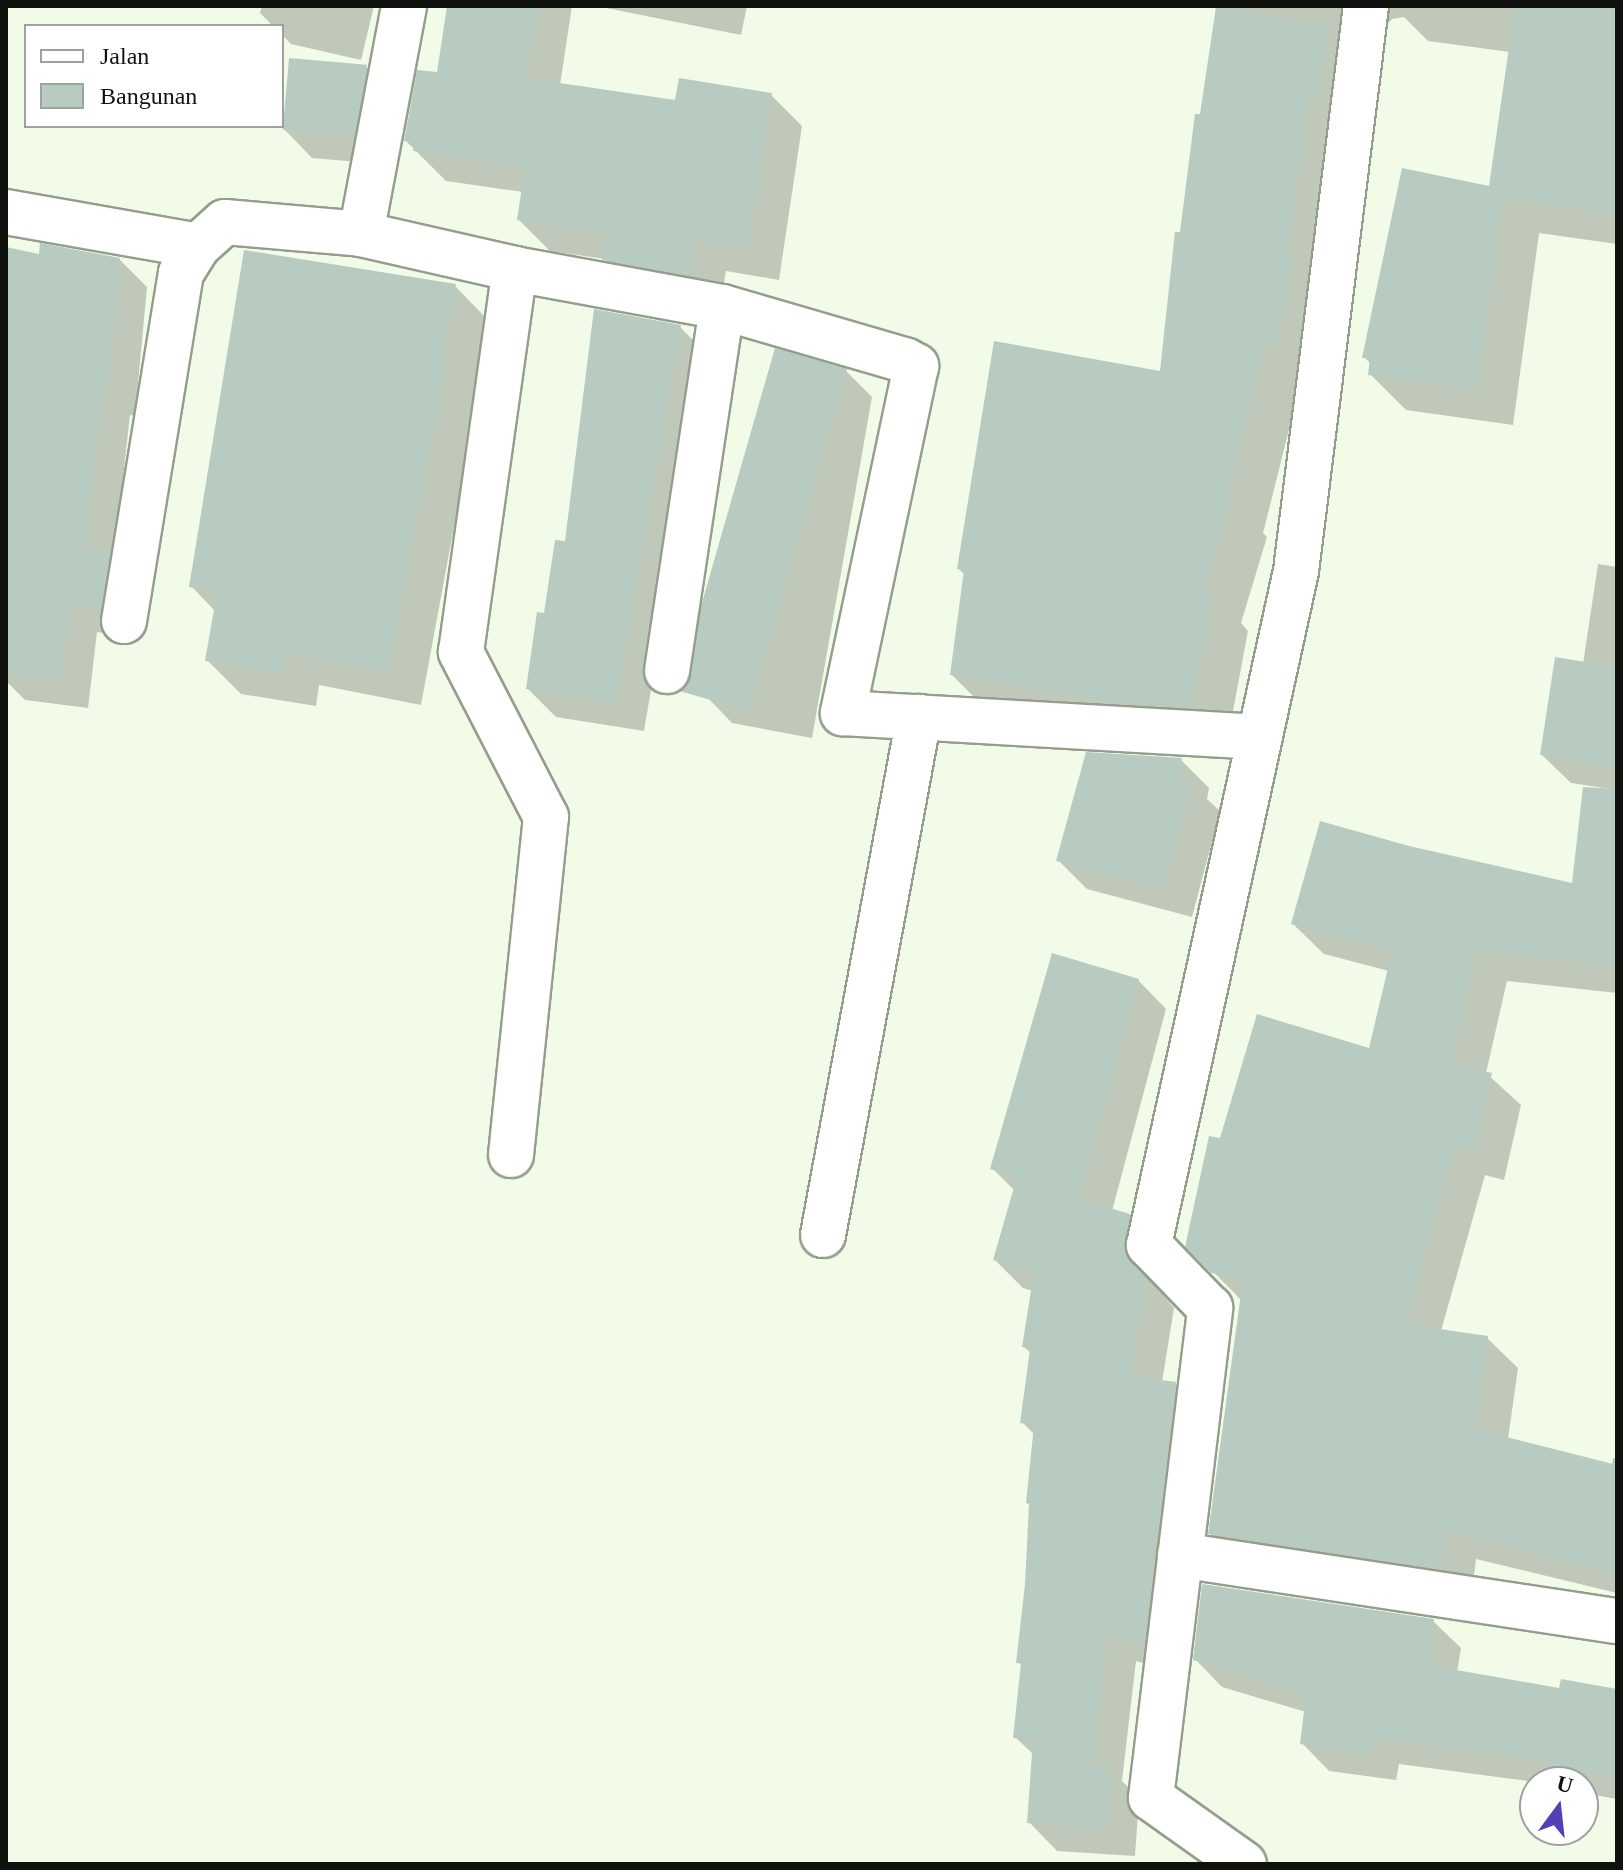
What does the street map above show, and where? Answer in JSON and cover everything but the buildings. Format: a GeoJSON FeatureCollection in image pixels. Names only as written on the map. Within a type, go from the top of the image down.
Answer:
{"type":"FeatureCollection","features":[{"type":"Feature","properties":{"kind":"street"},"geometry":{"type":"LineString","coordinates":[[361,234],[404,6]]}},
{"type":"Feature","properties":{"kind":"street"},"geometry":{"type":"LineString","coordinates":[[1244,1864],[1151,1798],[1210,1308],[1149,1245],[1296,571],[1366,6]]}},
{"type":"Feature","properties":{"kind":"street"},"geometry":{"type":"LineString","coordinates":[[6,212],[198,246]]}},
{"type":"Feature","properties":{"kind":"street"},"geometry":{"type":"LineString","coordinates":[[124,621],[181,273],[198,246],[225,222],[361,234],[515,269],[722,307],[916,366],[843,713],[1259,737]]}},
{"type":"Feature","properties":{"kind":"street"},"geometry":{"type":"LineString","coordinates":[[511,1155],[546,817],[461,652],[515,269]]}},
{"type":"Feature","properties":{"kind":"street"},"geometry":{"type":"LineString","coordinates":[[667,671],[722,307]]}},
{"type":"Feature","properties":{"kind":"street"},"geometry":{"type":"LineString","coordinates":[[823,1235],[919,717]]}},
{"type":"Feature","properties":{"kind":"street"},"geometry":{"type":"LineString","coordinates":[[1180,1555],[1617,1621]]}}]}
